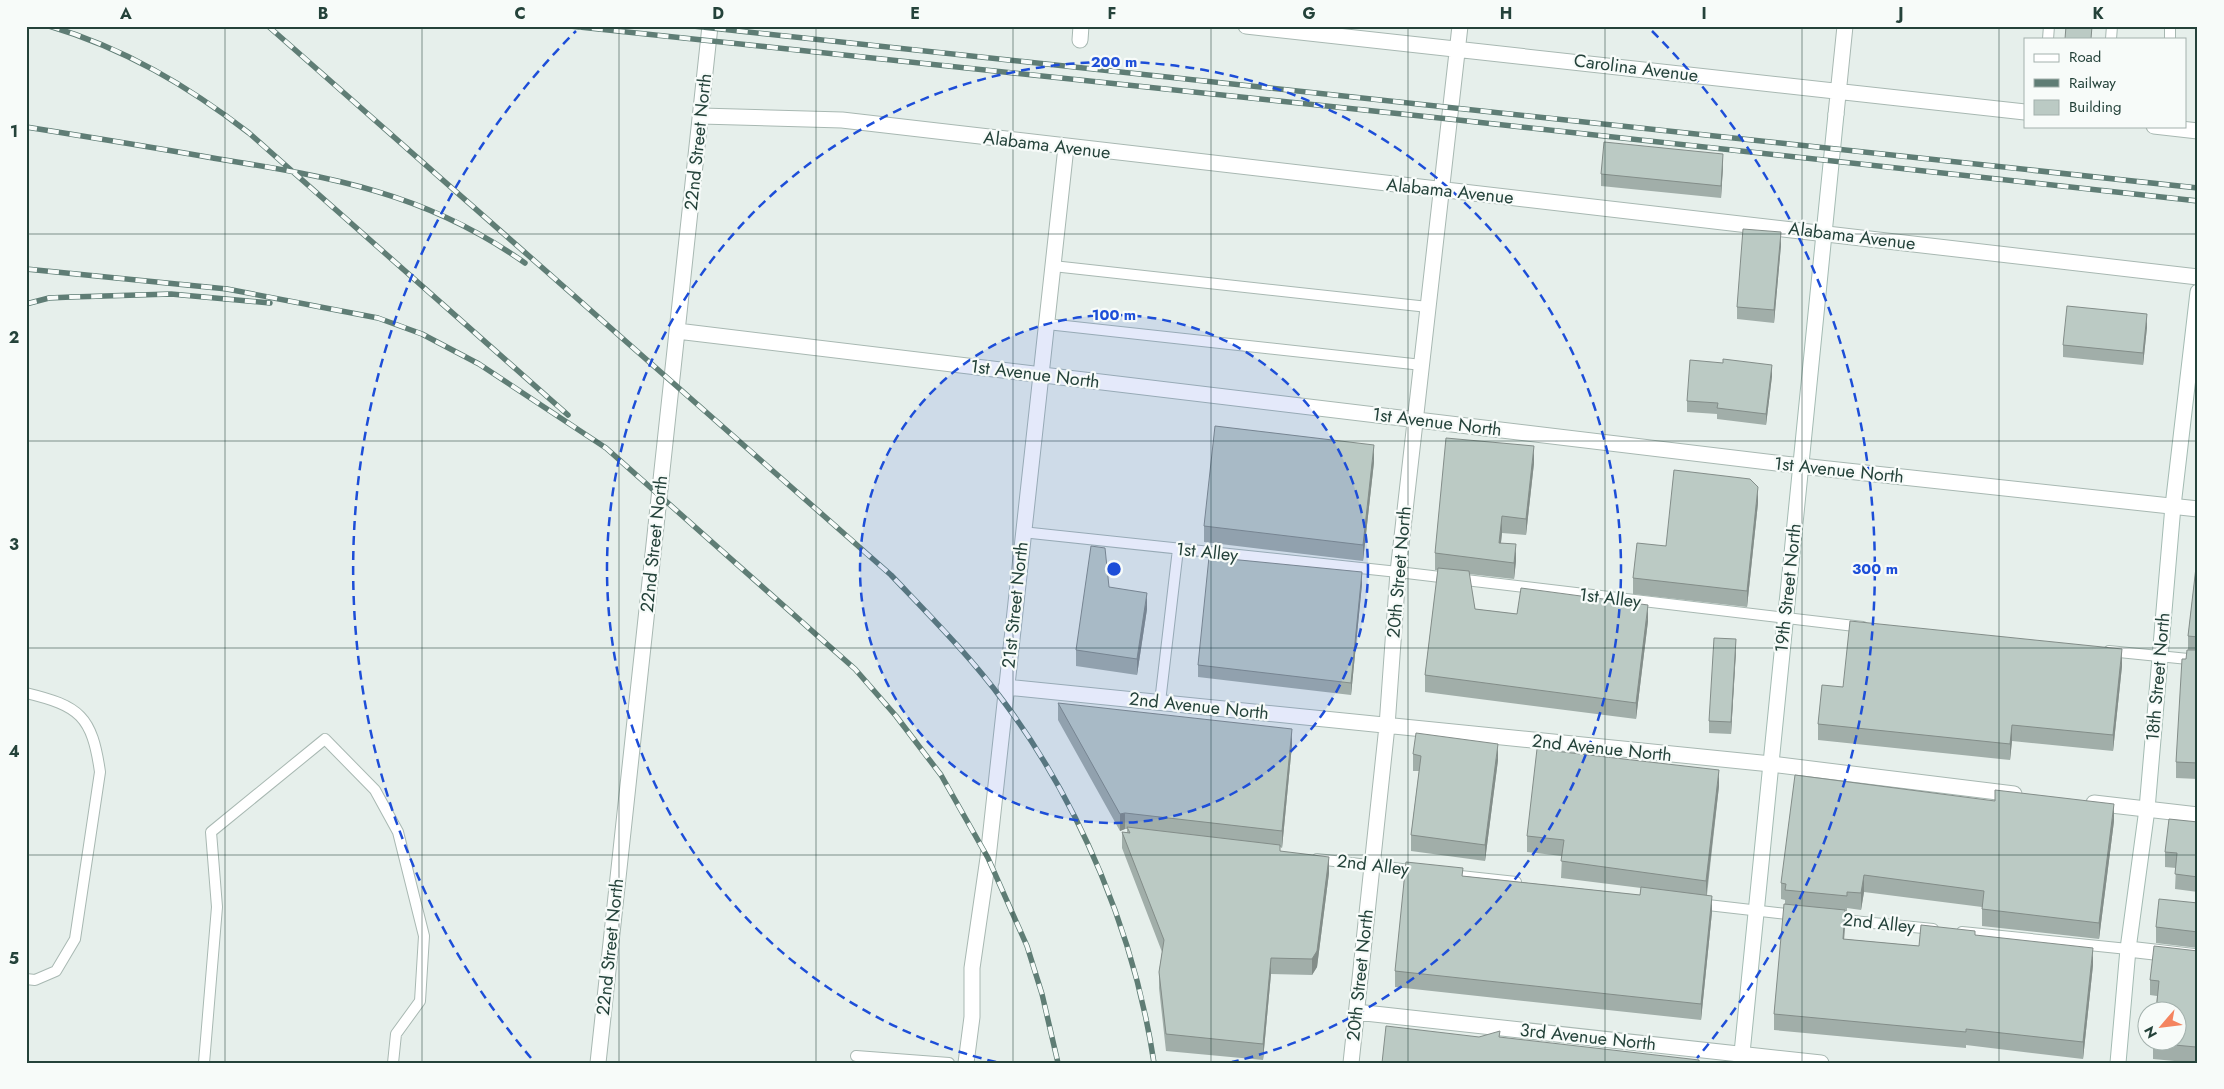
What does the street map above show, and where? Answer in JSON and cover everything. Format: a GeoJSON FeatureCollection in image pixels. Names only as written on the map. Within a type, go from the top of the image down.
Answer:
{"type":"FeatureCollection","features":[{"type":"Feature","properties":{"kind":"street","name":"22nd Street North"},"geometry":{"type":"LineString","coordinates":[[598,1063],[710,26]]}},
{"type":"Feature","properties":{"kind":"street","name":"Carolina Avenue"},"geometry":{"type":"LineString","coordinates":[[1246,26],[2024,112]]}},
{"type":"Feature","properties":{"kind":"street","name":"20th Street North"},"geometry":{"type":"LineString","coordinates":[[1351,1063],[1386,726],[1398,572],[1460,26]]}},
{"type":"Feature","properties":{"kind":"street","name":"19th Street North"},"geometry":{"type":"LineString","coordinates":[[1742,1058],[1845,26]]}},
{"type":"Feature","properties":{"kind":"street","name":"Alabama Avenue"},"geometry":{"type":"LineString","coordinates":[[701,116],[842,120],[2198,277]]}},
{"type":"Feature","properties":{"kind":"street"},"geometry":{"type":"LineString","coordinates":[[2170,128],[2198,131]]}},
{"type":"Feature","properties":{"kind":"street","name":"21st Street North"},"geometry":{"type":"LineString","coordinates":[[966,1063],[972,1018],[972,968],[988,858],[1022,532],[1066,147]]}},
{"type":"Feature","properties":{"kind":"street","name":"18th Street North"},"geometry":{"type":"LineString","coordinates":[[2118,1063],[2128,950],[2147,809],[2173,506],[2198,292]]}},
{"type":"Feature","properties":{"kind":"street","name":"1st Avenue North"},"geometry":{"type":"LineString","coordinates":[[677,331],[1801,466],[2198,509]]}},
{"type":"Feature","properties":{"kind":"street","name":"2nd Avenue North"},"geometry":{"type":"LineString","coordinates":[[1006,686],[1771,764],[2028,795]]}},
{"type":"Feature","properties":{"kind":"street"},"geometry":{"type":"LineString","coordinates":[[2078,801],[2198,814]]}},
{"type":"Feature","properties":{"kind":"street"},"geometry":{"type":"LineString","coordinates":[[2128,950],[2198,957]]}},
{"type":"Feature","properties":{"kind":"street","name":"3rd Avenue North"},"geometry":{"type":"LineString","coordinates":[[1356,1012],[1742,1058],[1821,1063]]}},
{"type":"Feature","properties":{"kind":"lane"},"geometry":{"type":"LineString","coordinates":[[1053,266],[1428,307]]}},
{"type":"Feature","properties":{"kind":"lane"},"geometry":{"type":"LineString","coordinates":[[1047,324],[1422,365]]}},
{"type":"Feature","properties":{"kind":"lane","name":"1st Alley"},"geometry":{"type":"LineString","coordinates":[[1022,532],[1398,572],[1785,620],[1874,628]]}},
{"type":"Feature","properties":{"kind":"lane"},"geometry":{"type":"LineString","coordinates":[[1160,702],[1178,549]]}},
{"type":"Feature","properties":{"kind":"lane"},"geometry":{"type":"LineString","coordinates":[[2100,650],[2198,660]]}},
{"type":"Feature","properties":{"kind":"lane"},"geometry":{"type":"LineString","coordinates":[[26,693],[55,700],[83,716],[96,744],[100,772],[75,938],[56,971],[36,980],[26,979]]}},
{"type":"Feature","properties":{"kind":"lane"},"geometry":{"type":"LineString","coordinates":[[204,1063],[217,907],[211,832],[325,739],[375,790],[398,832],[424,936],[420,1001],[396,1034],[392,1063]]}},
{"type":"Feature","properties":{"kind":"lane","name":"2nd Alley"},"geometry":{"type":"LineString","coordinates":[[1302,857],[1529,884]]}},
{"type":"Feature","properties":{"kind":"lane"},"geometry":{"type":"LineString","coordinates":[[1687,902],[1805,916]]}},
{"type":"Feature","properties":{"kind":"lane","name":"2nd Alley"},"geometry":{"type":"LineString","coordinates":[[1825,918],[2128,950]]}},
{"type":"Feature","properties":{"kind":"lane"},"geometry":{"type":"LineString","coordinates":[[856,1056],[949,1063]]}},
{"type":"Feature","properties":{"kind":"building"},"geometry":{"type":"Polygon","coordinates":[[[2066,26],[2092,26],[2091,38],[2065,38],[2066,26]]]}},
{"type":"Feature","properties":{"kind":"building"},"geometry":{"type":"Polygon","coordinates":[[[1604,142],[1723,154],[1721,186],[1601,174],[1604,142]]]}},
{"type":"Feature","properties":{"kind":"building"},"geometry":{"type":"Polygon","coordinates":[[[1743,229],[1781,232],[1774,310],[1737,307],[1743,229]]]}},
{"type":"Feature","properties":{"kind":"building"},"geometry":{"type":"Polygon","coordinates":[[[2067,306],[2147,314],[2143,353],[2063,345],[2067,306]]]}},
{"type":"Feature","properties":{"kind":"building"},"geometry":{"type":"Polygon","coordinates":[[[1723,359],[1772,365],[1766,414],[1717,408],[1718,403],[1687,401],[1690,360],[1723,363],[1723,359]]]}},
{"type":"Feature","properties":{"kind":"building"},"geometry":{"type":"Polygon","coordinates":[[[1215,426],[1374,445],[1363,545],[1204,526],[1215,426]]]}},
{"type":"Feature","properties":{"kind":"building"},"geometry":{"type":"Polygon","coordinates":[[[1446,438],[1534,446],[1526,519],[1502,516],[1499,543],[1516,544],[1514,563],[1435,553],[1446,438]]]}},
{"type":"Feature","properties":{"kind":"building"},"geometry":{"type":"Polygon","coordinates":[[[1674,470],[1750,479],[1758,487],[1747,591],[1633,578],[1637,543],[1666,546],[1674,470]]]}},
{"type":"Feature","properties":{"kind":"building"},"geometry":{"type":"Polygon","coordinates":[[[1091,546],[1105,548],[1109,587],[1147,593],[1137,659],[1076,650],[1091,546]]]}},
{"type":"Feature","properties":{"kind":"building"},"geometry":{"type":"Polygon","coordinates":[[[2198,550],[2198,637],[2188,636],[2198,550]]]}},
{"type":"Feature","properties":{"kind":"building"},"geometry":{"type":"Polygon","coordinates":[[[1209,557],[1362,572],[1351,683],[1198,665],[1209,557]]]}},
{"type":"Feature","properties":{"kind":"building"},"geometry":{"type":"Polygon","coordinates":[[[1438,568],[1469,571],[1475,609],[1517,614],[1521,588],[1648,605],[1636,703],[1425,675],[1438,568]]]}},
{"type":"Feature","properties":{"kind":"building"},"geometry":{"type":"Polygon","coordinates":[[[1850,621],[2122,649],[2113,735],[2012,725],[2010,744],[1818,724],[1822,685],[1843,687],[1850,621]]]}},
{"type":"Feature","properties":{"kind":"building"},"geometry":{"type":"Polygon","coordinates":[[[1714,638],[1736,639],[1731,722],[1709,721],[1714,638]]]}},
{"type":"Feature","properties":{"kind":"building"},"geometry":{"type":"Polygon","coordinates":[[[2187,650],[2198,650],[2198,763],[2176,762],[2182,659],[2186,659],[2187,650]]]}},
{"type":"Feature","properties":{"kind":"building"},"geometry":{"type":"Polygon","coordinates":[[[1058,703],[1292,729],[1282,831],[1125,813],[1120,814],[1058,703]]]}},
{"type":"Feature","properties":{"kind":"building"},"geometry":{"type":"Polygon","coordinates":[[[1416,733],[1498,744],[1485,845],[1411,835],[1421,756],[1413,754],[1416,733]]]}},
{"type":"Feature","properties":{"kind":"building"},"geometry":{"type":"Polygon","coordinates":[[[1537,749],[1719,770],[1706,881],[1561,861],[1564,840],[1527,836],[1537,749]]]}},
{"type":"Feature","properties":{"kind":"building"},"geometry":{"type":"Polygon","coordinates":[[[1795,775],[1995,801],[1995,790],[2114,804],[2099,923],[1982,909],[1984,891],[1864,875],[1861,893],[1847,892],[1847,896],[1785,890],[1786,884],[1781,883],[1795,775]]]}},
{"type":"Feature","properties":{"kind":"building"},"geometry":{"type":"Polygon","coordinates":[[[2169,819],[2198,822],[2198,877],[2175,874],[2177,853],[2165,852],[2169,819]]]}},
{"type":"Feature","properties":{"kind":"building"},"geometry":{"type":"Polygon","coordinates":[[[1127,827],[1280,845],[1280,851],[1329,857],[1317,951],[1312,959],[1271,958],[1263,1044],[1166,1034],[1159,972],[1164,940],[1122,832],[1130,833],[1127,827]]]}},
{"type":"Feature","properties":{"kind":"building"},"geometry":{"type":"Polygon","coordinates":[[[1406,862],[1463,868],[1462,876],[1640,895],[1641,887],[1712,896],[1701,1004],[1395,971],[1406,862]]]}},
{"type":"Feature","properties":{"kind":"building"},"geometry":{"type":"Polygon","coordinates":[[[2159,899],[2198,903],[2198,932],[2156,927],[2159,899]]]}},
{"type":"Feature","properties":{"kind":"building"},"geometry":{"type":"Polygon","coordinates":[[[1784,904],[1845,910],[1843,939],[1919,946],[1921,925],[1975,931],[1975,935],[2093,948],[2083,1042],[1966,1029],[1966,1032],[1774,1014],[1784,904]]]}},
{"type":"Feature","properties":{"kind":"building"},"geometry":{"type":"Polygon","coordinates":[[[2154,946],[2198,951],[2198,1029],[2196,1047],[2186,1046],[2186,1002],[2157,1002],[2159,981],[2150,980],[2154,946]]]}},
{"type":"Feature","properties":{"kind":"building"},"geometry":{"type":"Polygon","coordinates":[[[1386,1026],[1479,1037],[1500,1031],[1499,1037],[1699,1060],[1699,1063],[1382,1063],[1386,1026]]]}},
{"type":"Feature","properties":{"kind":"railway"},"geometry":{"type":"LineString","coordinates":[[49,26],[103,45],[154,70],[179,84],[249,133],[568,415]]}},
{"type":"Feature","properties":{"kind":"railway"},"geometry":{"type":"LineString","coordinates":[[268,26],[891,575],[978,669],[1032,742],[1057,784],[1101,874],[1133,968],[1145,1015],[1154,1063]]}},
{"type":"Feature","properties":{"kind":"railway"},"geometry":{"type":"LineString","coordinates":[[570,26],[2198,201]]}},
{"type":"Feature","properties":{"kind":"railway"},"geometry":{"type":"LineString","coordinates":[[693,26],[2198,188]]}},
{"type":"Feature","properties":{"kind":"railway"},"geometry":{"type":"LineString","coordinates":[[26,127],[297,172],[375,191],[451,219],[488,239],[525,263]]}},
{"type":"Feature","properties":{"kind":"railway"},"geometry":{"type":"LineString","coordinates":[[26,269],[227,289],[378,318],[422,334],[479,364],[606,448],[855,669],[896,716],[941,775],[988,858],[1027,946],[1042,994],[1058,1063]]}},
{"type":"Feature","properties":{"kind":"railway"},"geometry":{"type":"LineString","coordinates":[[26,304],[49,298],[171,294],[270,303]]}}]}
